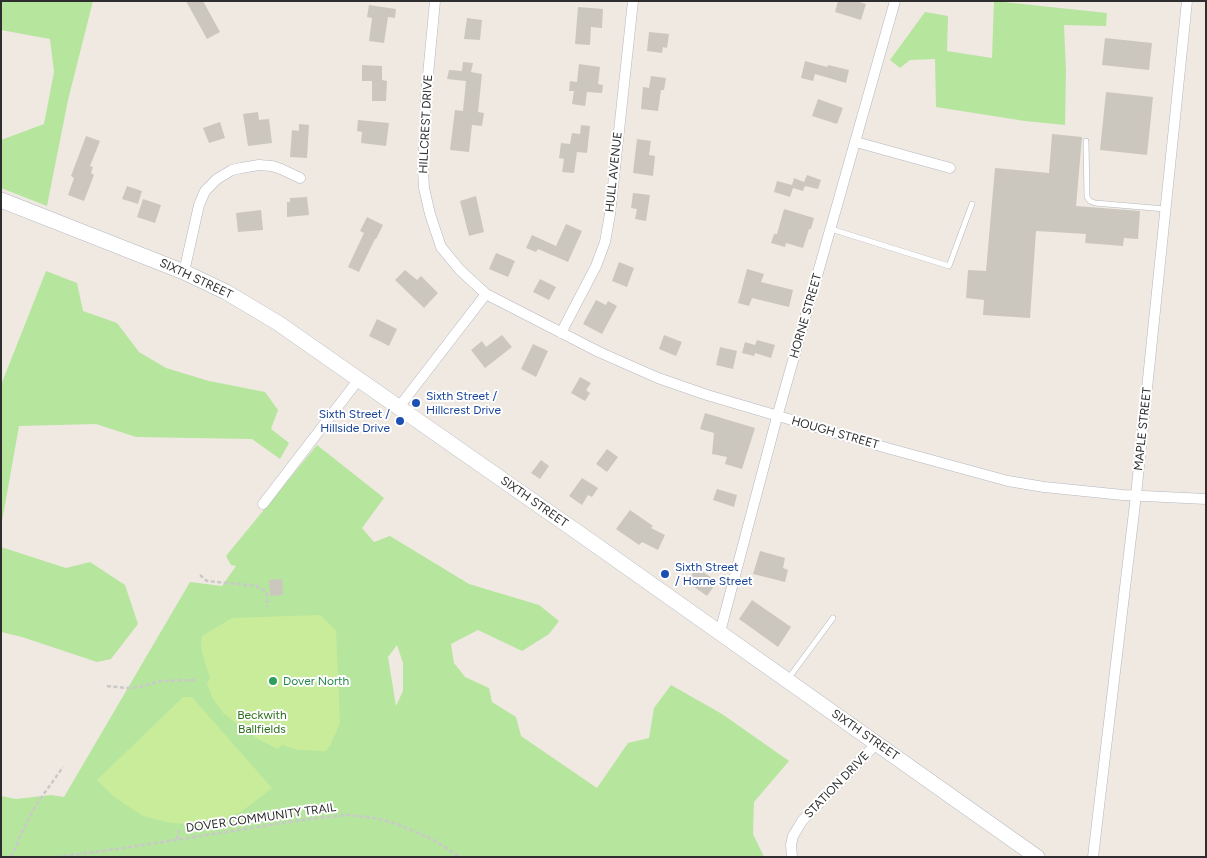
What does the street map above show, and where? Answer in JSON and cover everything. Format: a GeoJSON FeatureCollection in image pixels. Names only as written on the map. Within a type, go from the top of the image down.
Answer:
{"type":"FeatureCollection","features":[{"type":"Feature","properties":{"kind":"main road","name":"SIXTH STREET"},"geometry":{"type":"LineString","coordinates":[[1,200],[184,272],[226,292],[278,323],[720,632],[1037,857]]}},
{"type":"Feature","properties":{"kind":"street","name":"HILLCREST DRIVE"},"geometry":{"type":"LineString","coordinates":[[435,1],[426,96],[424,188],[441,247],[460,270],[486,294]]}},
{"type":"Feature","properties":{"kind":"street","name":"HULL AVENUE"},"geometry":{"type":"LineString","coordinates":[[561,333],[596,266],[605,242],[610,214],[633,1]]}},
{"type":"Feature","properties":{"kind":"street","name":"HORNE STREET"},"geometry":{"type":"LineString","coordinates":[[720,632],[777,417],[895,1]]}},
{"type":"Feature","properties":{"kind":"street","name":"MAPLE STREET"},"geometry":{"type":"LineString","coordinates":[[1093,857],[1136,495],[1187,1]]}},
{"type":"Feature","properties":{"kind":"street"},"geometry":{"type":"LineString","coordinates":[[856,142],[950,168]]}},
{"type":"Feature","properties":{"kind":"street"},"geometry":{"type":"LineString","coordinates":[[184,272],[199,205],[204,191],[217,179],[232,170],[259,165],[272,166],[300,178]]}},
{"type":"Feature","properties":{"kind":"street","name":"HOUGH STREET"},"geometry":{"type":"LineString","coordinates":[[486,294],[561,333],[658,378],[777,417],[1008,481],[1044,487],[1206,499]]}},
{"type":"Feature","properties":{"kind":"street"},"geometry":{"type":"LineString","coordinates":[[399,407],[486,294]]}},
{"type":"Feature","properties":{"kind":"street"},"geometry":{"type":"LineString","coordinates":[[263,504],[359,379]]}},
{"type":"Feature","properties":{"kind":"street","name":"STATION DRIVE"},"geometry":{"type":"LineString","coordinates":[[792,857],[791,845],[793,836],[802,821],[877,743]]}},
{"type":"Feature","properties":{"kind":"lane"},"geometry":{"type":"LineString","coordinates":[[1086,141],[1087,197],[1090,201],[1165,209]]}},
{"type":"Feature","properties":{"kind":"lane"},"geometry":{"type":"LineString","coordinates":[[831,229],[949,266],[972,204]]}},
{"type":"Feature","properties":{"kind":"lane"},"geometry":{"type":"LineString","coordinates":[[788,680],[834,618]]}},
{"type":"Feature","properties":{"kind":"path"},"geometry":{"type":"LineString","coordinates":[[200,575],[207,581],[257,586],[266,591],[268,607]]}},
{"type":"Feature","properties":{"kind":"path"},"geometry":{"type":"LineString","coordinates":[[107,686],[127,688],[161,681],[197,680]]}},
{"type":"Feature","properties":{"kind":"path"},"geometry":{"type":"LineString","coordinates":[[11,857],[36,805],[63,767]]}},
{"type":"Feature","properties":{"kind":"path","name":"DOVER COMMUNITY TRAIL"},"geometry":{"type":"LineString","coordinates":[[56,857],[347,815],[375,818],[397,824],[434,840],[460,857]]}},
{"type":"Feature","properties":{"kind":"path"},"geometry":{"type":"LineString","coordinates":[[177,839],[180,830]]}},
{"type":"Feature","properties":{"kind":"green space"},"geometry":{"type":"Polygon","coordinates":[[[1,1],[93,1],[68,100],[47,206],[1,188],[1,140],[44,124],[54,72],[50,39],[1,30],[1,1]]]}},
{"type":"Feature","properties":{"kind":"green space"},"geometry":{"type":"Polygon","coordinates":[[[994,1],[1107,13],[1106,26],[1064,25],[1066,71],[1065,125],[1025,121],[936,107],[935,59],[910,60],[900,68],[890,60],[925,12],[948,16],[947,51],[992,58],[994,1]]]}},
{"type":"Feature","properties":{"kind":"green space"},"geometry":{"type":"Polygon","coordinates":[[[46,271],[77,283],[83,311],[117,323],[139,352],[166,368],[209,381],[265,392],[278,410],[271,429],[289,443],[280,459],[252,439],[136,437],[96,424],[19,426],[1,527],[1,385],[46,271]]]}},
{"type":"Feature","properties":{"kind":"green space","name":"Beckwith Ballfields"},"geometry":{"type":"Polygon","coordinates":[[[317,445],[384,498],[362,528],[374,542],[390,536],[469,584],[539,605],[559,621],[549,634],[522,651],[478,630],[451,644],[454,663],[465,677],[489,688],[492,702],[516,717],[521,736],[597,788],[628,743],[649,738],[654,708],[671,685],[722,714],[789,761],[754,802],[753,834],[764,857],[1,857],[1,796],[16,799],[51,795],[64,797],[190,582],[222,586],[236,566],[231,565],[226,556],[317,445]],[[397,645],[388,657],[396,706],[403,691],[403,663],[397,645]]]}},
{"type":"Feature","properties":{"kind":"green space"},"geometry":{"type":"Polygon","coordinates":[[[1,547],[66,568],[90,562],[125,585],[138,624],[111,659],[97,662],[1,632],[1,547]]]}},
{"type":"Feature","properties":{"kind":"green space","name":"Dover North"},"geometry":{"type":"Polygon","coordinates":[[[320,615],[336,630],[340,723],[326,751],[298,750],[282,745],[278,749],[259,740],[223,713],[212,697],[207,684],[210,678],[203,656],[202,636],[232,618],[320,615]]]}},
{"type":"Feature","properties":{"kind":"green space"},"geometry":{"type":"Polygon","coordinates":[[[183,697],[192,697],[272,788],[241,812],[220,820],[194,825],[166,822],[143,816],[114,797],[97,780],[183,697]]]}},
{"type":"Feature","properties":{"kind":"building"},"geometry":{"type":"Polygon","coordinates":[[[186,1],[203,1],[220,32],[207,39],[186,1]]]}},
{"type":"Feature","properties":{"kind":"building"},"geometry":{"type":"Polygon","coordinates":[[[838,1],[856,1],[866,4],[861,20],[835,12],[838,1]]]}},
{"type":"Feature","properties":{"kind":"building"},"geometry":{"type":"Polygon","coordinates":[[[369,5],[396,9],[395,18],[388,17],[384,43],[369,41],[372,18],[367,17],[369,5]]]}},
{"type":"Feature","properties":{"kind":"building"},"geometry":{"type":"Polygon","coordinates":[[[578,7],[603,9],[602,28],[591,27],[590,45],[575,44],[578,7]]]}},
{"type":"Feature","properties":{"kind":"building"},"geometry":{"type":"Polygon","coordinates":[[[467,18],[482,20],[480,40],[464,39],[467,18]]]}},
{"type":"Feature","properties":{"kind":"building"},"geometry":{"type":"Polygon","coordinates":[[[649,32],[669,34],[667,48],[663,47],[662,53],[647,51],[649,32]]]}},
{"type":"Feature","properties":{"kind":"building"},"geometry":{"type":"Polygon","coordinates":[[[1105,38],[1152,43],[1149,70],[1102,65],[1105,38]]]}},
{"type":"Feature","properties":{"kind":"building"},"geometry":{"type":"Polygon","coordinates":[[[805,61],[849,70],[846,83],[815,74],[813,81],[801,78],[805,61]]]}},
{"type":"Feature","properties":{"kind":"building"},"geometry":{"type":"Polygon","coordinates":[[[463,62],[473,63],[471,72],[482,74],[478,112],[484,113],[482,126],[472,125],[469,152],[450,150],[455,110],[463,111],[466,81],[447,79],[449,70],[462,71],[463,62]]]}},
{"type":"Feature","properties":{"kind":"building"},"geometry":{"type":"Polygon","coordinates":[[[579,64],[600,67],[598,84],[603,85],[602,93],[587,92],[585,106],[572,104],[574,91],[569,91],[570,81],[577,82],[579,64]]]}},
{"type":"Feature","properties":{"kind":"building"},"geometry":{"type":"Polygon","coordinates":[[[362,65],[382,66],[382,80],[387,81],[386,101],[372,101],[372,81],[362,81],[362,65]]]}},
{"type":"Feature","properties":{"kind":"building"},"geometry":{"type":"Polygon","coordinates":[[[651,76],[666,78],[664,90],[661,90],[658,111],[641,109],[643,87],[649,88],[651,76]]]}},
{"type":"Feature","properties":{"kind":"building"},"geometry":{"type":"Polygon","coordinates":[[[1106,92],[1153,97],[1147,155],[1100,150],[1106,92]]]}},
{"type":"Feature","properties":{"kind":"building"},"geometry":{"type":"Polygon","coordinates":[[[818,99],[843,108],[837,124],[812,116],[818,99]]]}},
{"type":"Feature","properties":{"kind":"building"},"geometry":{"type":"Polygon","coordinates":[[[258,112],[259,120],[269,119],[272,143],[248,146],[243,114],[258,112]]]}},
{"type":"Feature","properties":{"kind":"building"},"geometry":{"type":"Polygon","coordinates":[[[358,120],[389,123],[386,146],[361,143],[362,132],[357,131],[358,120]]]}},
{"type":"Feature","properties":{"kind":"building"},"geometry":{"type":"Polygon","coordinates":[[[220,122],[225,138],[209,143],[203,128],[220,122]]]}},
{"type":"Feature","properties":{"kind":"building"},"geometry":{"type":"Polygon","coordinates":[[[299,124],[309,125],[307,158],[290,157],[292,130],[299,131],[299,124]]]}},
{"type":"Feature","properties":{"kind":"building"},"geometry":{"type":"Polygon","coordinates":[[[581,125],[590,126],[587,153],[577,152],[574,173],[562,172],[564,159],[559,158],[561,143],[570,144],[572,133],[580,134],[581,125]]]}},
{"type":"Feature","properties":{"kind":"building"},"geometry":{"type":"Polygon","coordinates":[[[1052,134],[1082,137],[1076,206],[1140,211],[1138,239],[1124,238],[1123,246],[1085,243],[1086,234],[1036,231],[1030,318],[983,315],[984,300],[966,298],[968,270],[986,271],[995,168],[1049,173],[1052,134]]]}},
{"type":"Feature","properties":{"kind":"building"},"geometry":{"type":"Polygon","coordinates":[[[86,136],[100,141],[90,166],[93,167],[91,173],[94,175],[84,201],[68,195],[74,178],[71,176],[86,136]]]}},
{"type":"Feature","properties":{"kind":"building"},"geometry":{"type":"Polygon","coordinates":[[[637,139],[651,141],[649,155],[655,156],[653,176],[633,173],[637,139]]]}},
{"type":"Feature","properties":{"kind":"building"},"geometry":{"type":"Polygon","coordinates":[[[807,175],[821,180],[818,189],[805,186],[803,191],[793,188],[790,197],[774,192],[777,181],[792,185],[794,178],[804,182],[807,175]]]}},
{"type":"Feature","properties":{"kind":"building"},"geometry":{"type":"Polygon","coordinates":[[[127,186],[142,191],[138,204],[122,199],[127,186]]]}},
{"type":"Feature","properties":{"kind":"building"},"geometry":{"type":"Polygon","coordinates":[[[633,193],[650,195],[646,221],[635,219],[637,209],[631,208],[633,193]]]}},
{"type":"Feature","properties":{"kind":"building"},"geometry":{"type":"Polygon","coordinates":[[[476,196],[484,232],[469,236],[460,201],[476,196]]]}},
{"type":"Feature","properties":{"kind":"building"},"geometry":{"type":"Polygon","coordinates":[[[307,197],[309,215],[287,217],[287,202],[290,202],[290,198],[307,197]]]}},
{"type":"Feature","properties":{"kind":"building"},"geometry":{"type":"Polygon","coordinates":[[[143,199],[161,205],[155,223],[137,217],[143,199]]]}},
{"type":"Feature","properties":{"kind":"building"},"geometry":{"type":"Polygon","coordinates":[[[784,209],[814,218],[803,248],[786,243],[785,247],[771,243],[774,234],[777,234],[784,209]]]}},
{"type":"Feature","properties":{"kind":"building"},"geometry":{"type":"Polygon","coordinates":[[[261,210],[263,230],[238,232],[236,213],[261,210]]]}},
{"type":"Feature","properties":{"kind":"building"},"geometry":{"type":"Polygon","coordinates":[[[367,217],[383,225],[359,272],[348,267],[364,233],[360,231],[367,217]]]}},
{"type":"Feature","properties":{"kind":"building"},"geometry":{"type":"Polygon","coordinates":[[[566,224],[582,231],[568,262],[538,249],[536,252],[526,248],[532,235],[556,246],[566,224]]]}},
{"type":"Feature","properties":{"kind":"building"},"geometry":{"type":"Polygon","coordinates":[[[496,253],[515,261],[508,277],[489,269],[496,253]]]}},
{"type":"Feature","properties":{"kind":"building"},"geometry":{"type":"Polygon","coordinates":[[[619,262],[634,268],[627,287],[612,281],[619,262]]]}},
{"type":"Feature","properties":{"kind":"building"},"geometry":{"type":"Polygon","coordinates":[[[747,269],[764,274],[761,282],[793,290],[789,307],[752,298],[749,306],[738,303],[747,269]]]}},
{"type":"Feature","properties":{"kind":"building"},"geometry":{"type":"Polygon","coordinates":[[[405,270],[417,280],[421,276],[438,293],[424,308],[395,280],[405,270]]]}},
{"type":"Feature","properties":{"kind":"building"},"geometry":{"type":"Polygon","coordinates":[[[540,279],[556,287],[549,300],[533,292],[540,279]]]}},
{"type":"Feature","properties":{"kind":"building"},"geometry":{"type":"Polygon","coordinates":[[[596,300],[606,305],[608,301],[617,306],[602,334],[583,324],[596,300]]]}},
{"type":"Feature","properties":{"kind":"building"},"geometry":{"type":"Polygon","coordinates":[[[377,319],[397,329],[389,346],[369,336],[377,319]]]}},
{"type":"Feature","properties":{"kind":"building"},"geometry":{"type":"Polygon","coordinates":[[[502,335],[512,347],[485,368],[471,350],[482,341],[486,347],[502,335]]]}},
{"type":"Feature","properties":{"kind":"building"},"geometry":{"type":"Polygon","coordinates":[[[664,335],[682,342],[676,356],[659,349],[664,335]]]}},
{"type":"Feature","properties":{"kind":"building"},"geometry":{"type":"Polygon","coordinates":[[[757,340],[775,345],[771,358],[755,353],[754,356],[742,353],[745,342],[755,345],[757,340]]]}},
{"type":"Feature","properties":{"kind":"building"},"geometry":{"type":"Polygon","coordinates":[[[533,344],[548,351],[536,377],[521,369],[533,344]]]}},
{"type":"Feature","properties":{"kind":"building"},"geometry":{"type":"Polygon","coordinates":[[[720,347],[737,351],[733,369],[716,365],[720,347]]]}},
{"type":"Feature","properties":{"kind":"building"},"geometry":{"type":"Polygon","coordinates":[[[580,377],[591,383],[586,390],[590,393],[585,401],[571,393],[580,377]]]}},
{"type":"Feature","properties":{"kind":"building"},"geometry":{"type":"Polygon","coordinates":[[[705,413],[755,428],[742,469],[725,464],[727,457],[712,454],[714,433],[700,429],[705,413]]]}},
{"type":"Feature","properties":{"kind":"building"},"geometry":{"type":"Polygon","coordinates":[[[607,449],[618,457],[607,472],[596,464],[607,449]]]}},
{"type":"Feature","properties":{"kind":"building"},"geometry":{"type":"Polygon","coordinates":[[[541,460],[549,466],[540,479],[531,473],[541,460]]]}},
{"type":"Feature","properties":{"kind":"building"},"geometry":{"type":"Polygon","coordinates":[[[582,478],[598,488],[592,497],[588,495],[582,505],[569,496],[582,478]]]}},
{"type":"Feature","properties":{"kind":"building"},"geometry":{"type":"Polygon","coordinates":[[[717,489],[737,495],[734,507],[713,500],[717,489]]]}},
{"type":"Feature","properties":{"kind":"building"},"geometry":{"type":"Polygon","coordinates":[[[630,510],[653,526],[651,528],[665,535],[658,550],[642,542],[639,545],[616,529],[630,510]]]}},
{"type":"Feature","properties":{"kind":"building"},"geometry":{"type":"Polygon","coordinates":[[[760,551],[785,558],[783,568],[788,570],[785,582],[753,574],[760,551]]]}},
{"type":"Feature","properties":{"kind":"building"},"geometry":{"type":"Polygon","coordinates":[[[697,567],[717,582],[707,596],[690,584],[693,580],[689,578],[697,567]]]}},
{"type":"Feature","properties":{"kind":"building"},"geometry":{"type":"Polygon","coordinates":[[[282,579],[283,595],[270,596],[269,580],[282,579]]]}},
{"type":"Feature","properties":{"kind":"building"},"geometry":{"type":"Polygon","coordinates":[[[752,600],[791,627],[778,647],[739,619],[752,600]]]}},
{"type":"Feature","properties":{"kind":"place","name":"Sixth Street / Hillcrest Drive"},"geometry":{"type":"Point","coordinates":[416,403]}},
{"type":"Feature","properties":{"kind":"place","name":"Sixth Street / Hillside Drive"},"geometry":{"type":"Point","coordinates":[400,421]}},
{"type":"Feature","properties":{"kind":"place","name":"Sixth Street / Horne Street"},"geometry":{"type":"Point","coordinates":[665,574]}},
{"type":"Feature","properties":{"kind":"place","name":"Dover North"},"geometry":{"type":"Point","coordinates":[273,681]}}]}
